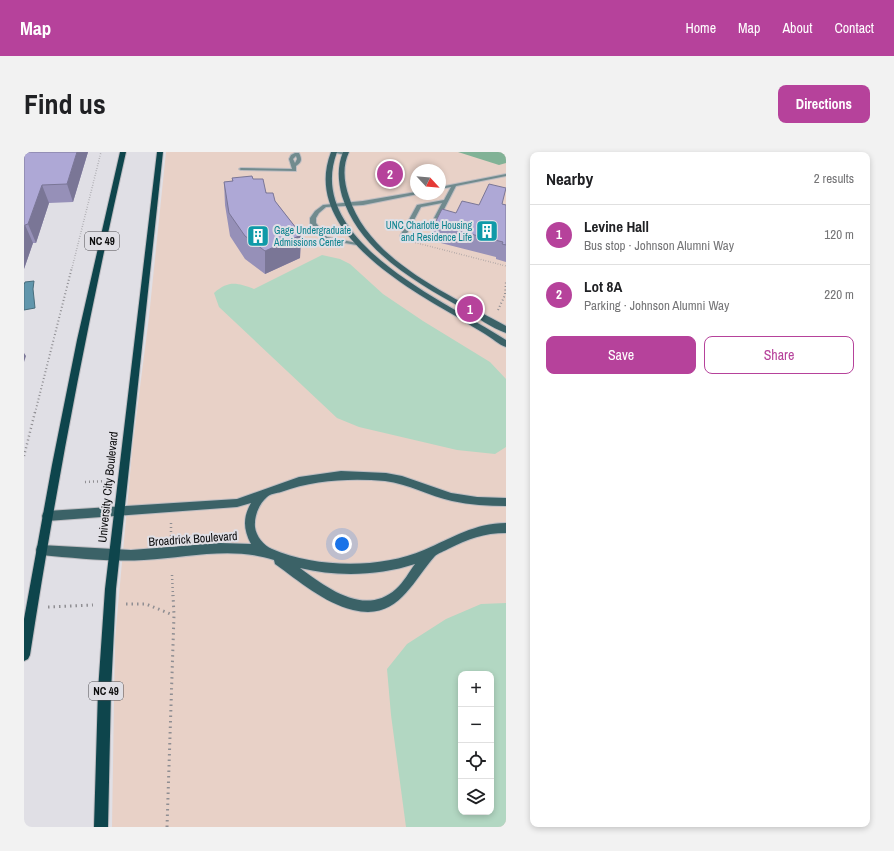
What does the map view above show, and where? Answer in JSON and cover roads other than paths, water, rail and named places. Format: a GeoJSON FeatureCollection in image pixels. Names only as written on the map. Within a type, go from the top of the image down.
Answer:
{"type":"FeatureCollection","features":[{"type":"Feature","properties":{"kind":"main road","name":"NC 49"},"geometry":{"type":"LineString","coordinates":[[24,655],[47,516],[82,330],[123,152]]}},
{"type":"Feature","properties":{"kind":"main road","name":"University City Boulevard"},"geometry":{"type":"LineString","coordinates":[[101,827],[105,698],[114,556],[120,511],[123,467],[148,271],[160,152]]}},
{"type":"Feature","properties":{"kind":"street"},"geometry":{"type":"LineString","coordinates":[[334,152],[330,163],[330,193],[334,206],[343,224],[360,245],[380,264],[412,288],[506,344]]}},
{"type":"Feature","properties":{"kind":"street"},"geometry":{"type":"LineString","coordinates":[[345,153],[341,179],[347,205],[367,236],[401,267],[438,292],[506,330]]}},
{"type":"Feature","properties":{"kind":"street"},"geometry":{"type":"LineString","coordinates":[[47,516],[222,505],[243,502],[299,481],[322,477],[352,475],[394,478],[451,497],[477,501],[506,502]]}},
{"type":"Feature","properties":{"kind":"street"},"geometry":{"type":"LineString","coordinates":[[263,494],[253,508],[249,522],[249,528],[253,540],[257,545],[332,597],[349,604],[370,605],[386,602],[395,597],[408,584],[423,560],[438,548]]}},
{"type":"Feature","properties":{"kind":"street","name":"Broadrick Boulevard"},"geometry":{"type":"LineString","coordinates":[[41,550],[114,556],[145,555],[217,548],[247,548],[312,566],[359,568],[400,563],[427,554],[458,537],[475,531],[492,527],[506,528]]}},
{"type":"Feature","properties":{"kind":"lane"},"geometry":{"type":"LineString","coordinates":[[334,152],[345,153]]}},
{"type":"Feature","properties":{"kind":"lane"},"geometry":{"type":"LineString","coordinates":[[241,169],[294,170],[294,166],[300,159],[298,153]]}},
{"type":"Feature","properties":{"kind":"lane"},"geometry":{"type":"LineString","coordinates":[[446,187],[506,175]]}},
{"type":"Feature","properties":{"kind":"lane"},"geometry":{"type":"LineString","coordinates":[[437,218],[454,186]]}},
{"type":"Feature","properties":{"kind":"lane"},"geometry":{"type":"LineString","coordinates":[[360,245],[325,238],[313,223],[313,218],[325,206],[347,205],[410,194]]}},
{"type":"Feature","properties":{"kind":"lane"},"geometry":{"type":"LineString","coordinates":[[403,236],[419,206],[446,201]]}},
{"type":"Feature","properties":{"kind":"water"},"geometry":{"type":"Polygon","coordinates":[[[34,281],[33,289],[35,308],[24,310],[25,282],[34,281]]]}},
{"type":"Feature","properties":{"kind":"place","name":"Lot 8A"},"geometry":{"type":"Point","coordinates":[390,174]}},
{"type":"Feature","properties":{"kind":"place","name":"UNC Charlotte Housing and Residence Life"},"geometry":{"type":"Point","coordinates":[487,231]}},
{"type":"Feature","properties":{"kind":"place","name":"Gage Undergraduate Admissions Center"},"geometry":{"type":"Point","coordinates":[258,236]}},
{"type":"Feature","properties":{"kind":"place","name":"Levine Hall"},"geometry":{"type":"Point","coordinates":[470,309]}}]}
